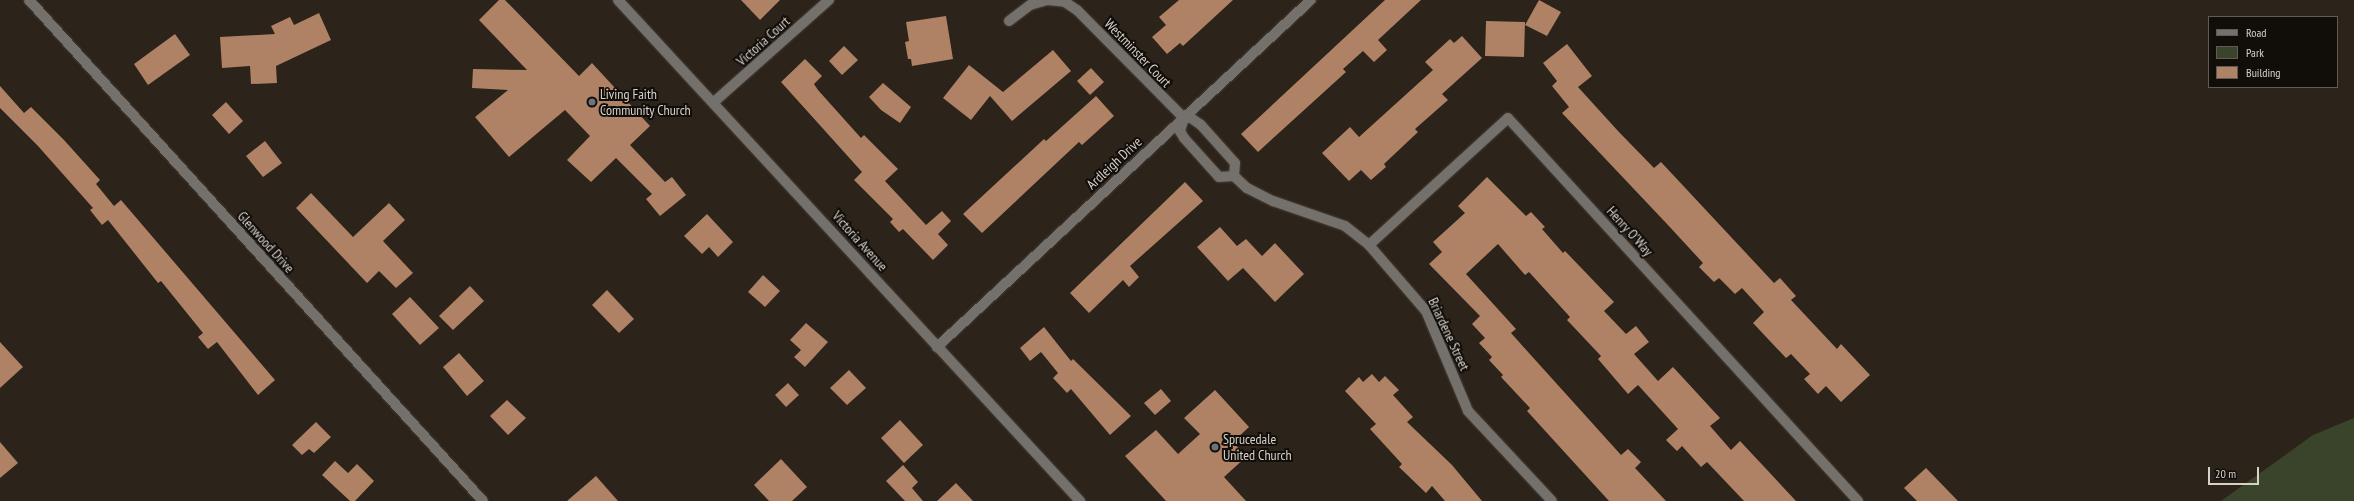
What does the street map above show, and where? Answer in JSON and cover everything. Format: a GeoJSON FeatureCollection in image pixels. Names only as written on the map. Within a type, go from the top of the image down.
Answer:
{"type":"FeatureCollection","features":[{"type":"Feature","properties":{"kind":"street","name":"Glenwood Drive"},"geometry":{"type":"LineString","coordinates":[[29,0],[483,501]]}},
{"type":"Feature","properties":{"kind":"street","name":"Victoria Avenue"},"geometry":{"type":"LineString","coordinates":[[618,0],[714,102],[937,347],[1080,501]]}},
{"type":"Feature","properties":{"kind":"street","name":"Victoria Court"},"geometry":{"type":"LineString","coordinates":[[714,102],[829,0]]}},
{"type":"Feature","properties":{"kind":"street","name":"Westminster Court"},"geometry":{"type":"LineString","coordinates":[[1009,21],[1030,5],[1047,0],[1064,2],[1077,10],[1184,118]]}},
{"type":"Feature","properties":{"kind":"street","name":"Ardleigh Drive"},"geometry":{"type":"LineString","coordinates":[[937,347],[1311,0]]}},
{"type":"Feature","properties":{"kind":"street"},"geometry":{"type":"LineString","coordinates":[[1184,118],[1190,118],[1202,125],[1235,163],[1234,176],[1219,177],[1184,138],[1180,131],[1184,118]]}},
{"type":"Feature","properties":{"kind":"street","name":"Henry O'Way"},"geometry":{"type":"LineString","coordinates":[[1370,245],[1508,118],[1858,501]]}},
{"type":"Feature","properties":{"kind":"street","name":"Briardene Street"},"geometry":{"type":"LineString","coordinates":[[1234,176],[1247,188],[1273,201],[1345,226],[1370,245],[1426,311],[1468,411],[1552,501]]}},
{"type":"Feature","properties":{"kind":"green space"},"geometry":{"type":"Polygon","coordinates":[[[2354,418],[2354,501],[2221,501],[2313,435],[2354,418]]]}},
{"type":"Feature","properties":{"kind":"building"},"geometry":{"type":"Polygon","coordinates":[[[499,0],[505,0],[579,76],[592,63],[650,126],[630,145],[665,182],[672,177],[686,195],[660,216],[646,199],[652,194],[616,158],[591,182],[567,160],[590,136],[565,110],[509,157],[475,117],[508,90],[472,88],[473,69],[527,70],[479,20],[499,0]]]}},
{"type":"Feature","properties":{"kind":"building"},"geometry":{"type":"Polygon","coordinates":[[[741,0],[780,0],[760,20],[741,0]]]}},
{"type":"Feature","properties":{"kind":"building"},"geometry":{"type":"Polygon","coordinates":[[[1179,0],[1233,0],[1183,46],[1180,43],[1167,54],[1152,37],[1166,25],[1159,17],[1179,0]]]}},
{"type":"Feature","properties":{"kind":"building"},"geometry":{"type":"Polygon","coordinates":[[[1385,0],[1421,0],[1378,40],[1387,50],[1374,62],[1363,51],[1343,69],[1346,72],[1258,152],[1241,134],[1385,0]]]}},
{"type":"Feature","properties":{"kind":"building"},"geometry":{"type":"Polygon","coordinates":[[[1539,0],[1561,12],[1547,36],[1525,25],[1539,0]]]}},
{"type":"Feature","properties":{"kind":"building"},"geometry":{"type":"Polygon","coordinates":[[[319,13],[331,40],[276,66],[277,83],[251,84],[250,66],[222,68],[220,37],[275,34],[271,26],[290,17],[294,25],[319,13]]]}},
{"type":"Feature","properties":{"kind":"building"},"geometry":{"type":"Polygon","coordinates":[[[946,16],[953,59],[912,66],[911,59],[908,59],[905,42],[909,41],[906,22],[946,16]]]}},
{"type":"Feature","properties":{"kind":"building"},"geometry":{"type":"Polygon","coordinates":[[[1486,21],[1525,22],[1524,57],[1485,56],[1486,21]]]}},
{"type":"Feature","properties":{"kind":"building"},"geometry":{"type":"Polygon","coordinates":[[[175,34],[190,55],[148,85],[134,64],[175,34]]]}},
{"type":"Feature","properties":{"kind":"building"},"geometry":{"type":"Polygon","coordinates":[[[1462,36],[1482,58],[1442,94],[1448,100],[1415,129],[1418,132],[1384,164],[1386,167],[1371,180],[1361,170],[1349,181],[1322,153],[1350,127],[1359,137],[1433,70],[1425,62],[1450,39],[1454,43],[1462,36]]]}},
{"type":"Feature","properties":{"kind":"building"},"geometry":{"type":"Polygon","coordinates":[[[1567,44],[1592,76],[1578,87],[1618,131],[1654,168],[1661,162],[1774,283],[1780,278],[1796,296],[1791,300],[1837,349],[1841,344],[1870,375],[1841,402],[1826,386],[1818,394],[1804,379],[1810,374],[1791,354],[1786,358],[1753,323],[1764,312],[1742,288],[1735,294],[1719,278],[1714,282],[1699,267],[1703,263],[1562,113],[1569,107],[1552,86],[1557,81],[1543,63],[1567,44]]]}},
{"type":"Feature","properties":{"kind":"building"},"geometry":{"type":"Polygon","coordinates":[[[844,46],[858,60],[842,75],[829,61],[844,46]]]}},
{"type":"Feature","properties":{"kind":"building"},"geometry":{"type":"Polygon","coordinates":[[[1053,50],[1071,71],[1012,121],[990,96],[971,120],[943,98],[969,65],[1003,92],[1053,50]]]}},
{"type":"Feature","properties":{"kind":"building"},"geometry":{"type":"Polygon","coordinates":[[[805,59],[822,76],[814,84],[818,90],[861,138],[864,135],[898,169],[885,181],[926,225],[942,211],[951,221],[938,234],[948,245],[933,260],[903,229],[899,232],[890,222],[893,219],[854,180],[862,172],[781,82],[805,59]]]}},
{"type":"Feature","properties":{"kind":"building"},"geometry":{"type":"Polygon","coordinates":[[[1091,68],[1104,82],[1090,95],[1077,81],[1091,68]]]}},
{"type":"Feature","properties":{"kind":"building"},"geometry":{"type":"Polygon","coordinates":[[[883,83],[911,107],[900,123],[881,110],[869,97],[883,83]]]}},
{"type":"Feature","properties":{"kind":"building"},"geometry":{"type":"Polygon","coordinates":[[[0,86],[24,113],[31,107],[64,140],[100,180],[96,184],[114,206],[121,200],[275,380],[258,395],[217,342],[208,349],[198,337],[203,333],[161,281],[158,283],[108,220],[102,225],[90,210],[93,208],[38,146],[0,108],[0,86]]]}},
{"type":"Feature","properties":{"kind":"building"},"geometry":{"type":"Polygon","coordinates":[[[1096,96],[1114,116],[1082,145],[1079,142],[982,233],[963,214],[1044,139],[1046,141],[1096,96]]]}},
{"type":"Feature","properties":{"kind":"building"},"geometry":{"type":"Polygon","coordinates":[[[226,102],[243,121],[229,134],[212,115],[226,102]]]}},
{"type":"Feature","properties":{"kind":"building"},"geometry":{"type":"Polygon","coordinates":[[[265,141],[282,163],[263,177],[246,156],[265,141]]]}},
{"type":"Feature","properties":{"kind":"building"},"geometry":{"type":"Polygon","coordinates":[[[1487,177],[1526,216],[1531,212],[1545,227],[1542,229],[1563,253],[1565,251],[1614,302],[1604,311],[1626,334],[1636,326],[1649,342],[1634,354],[1658,381],[1673,367],[1720,418],[1710,426],[1731,450],[1740,441],[1796,501],[1744,501],[1707,462],[1701,467],[1682,446],[1677,451],[1666,440],[1678,429],[1638,385],[1628,394],[1598,359],[1601,356],[1567,320],[1570,317],[1529,272],[1525,275],[1498,244],[1466,274],[1516,329],[1511,333],[1621,455],[1628,449],[1641,462],[1635,468],[1666,501],[1609,501],[1527,411],[1530,408],[1501,377],[1503,375],[1489,360],[1492,357],[1479,343],[1485,338],[1472,324],[1480,316],[1429,264],[1442,252],[1433,242],[1465,213],[1458,206],[1487,177]]]}},
{"type":"Feature","properties":{"kind":"building"},"geometry":{"type":"Polygon","coordinates":[[[1185,182],[1203,201],[1130,266],[1139,277],[1129,287],[1123,280],[1089,313],[1070,293],[1185,182]]]}},
{"type":"Feature","properties":{"kind":"building"},"geometry":{"type":"Polygon","coordinates":[[[311,193],[353,237],[389,203],[405,220],[383,241],[413,273],[396,288],[379,271],[367,283],[296,208],[311,193]]]}},
{"type":"Feature","properties":{"kind":"building"},"geometry":{"type":"Polygon","coordinates":[[[707,214],[733,242],[718,257],[709,247],[702,254],[684,236],[707,214]]]}},
{"type":"Feature","properties":{"kind":"building"},"geometry":{"type":"Polygon","coordinates":[[[1220,227],[1237,246],[1246,239],[1262,256],[1275,243],[1304,274],[1275,302],[1243,268],[1228,281],[1197,247],[1220,227]]]}},
{"type":"Feature","properties":{"kind":"building"},"geometry":{"type":"Polygon","coordinates":[[[763,275],[780,291],[765,307],[748,292],[763,275]]]}},
{"type":"Feature","properties":{"kind":"building"},"geometry":{"type":"Polygon","coordinates":[[[470,286],[484,301],[453,330],[439,316],[470,286]]]}},
{"type":"Feature","properties":{"kind":"building"},"geometry":{"type":"Polygon","coordinates":[[[607,290],[634,319],[619,333],[592,305],[607,290]]]}},
{"type":"Feature","properties":{"kind":"building"},"geometry":{"type":"Polygon","coordinates":[[[410,297],[439,328],[420,345],[392,314],[410,297]]]}},
{"type":"Feature","properties":{"kind":"building"},"geometry":{"type":"Polygon","coordinates":[[[806,323],[828,342],[805,367],[794,357],[801,350],[790,340],[806,323]]]}},
{"type":"Feature","properties":{"kind":"building"},"geometry":{"type":"Polygon","coordinates":[[[1044,327],[1071,361],[1073,359],[1131,416],[1110,435],[1071,389],[1067,393],[1053,378],[1058,373],[1041,352],[1030,361],[1020,348],[1044,327]]]}},
{"type":"Feature","properties":{"kind":"building"},"geometry":{"type":"Polygon","coordinates":[[[0,342],[23,367],[0,388],[0,342]]]}},
{"type":"Feature","properties":{"kind":"building"},"geometry":{"type":"Polygon","coordinates":[[[459,353],[484,381],[467,396],[443,367],[459,353]]]}},
{"type":"Feature","properties":{"kind":"building"},"geometry":{"type":"Polygon","coordinates":[[[849,370],[866,388],[847,405],[830,388],[849,370]]]}},
{"type":"Feature","properties":{"kind":"building"},"geometry":{"type":"Polygon","coordinates":[[[1372,374],[1379,382],[1385,376],[1399,390],[1393,395],[1413,417],[1407,422],[1452,465],[1482,501],[1445,501],[1432,486],[1426,493],[1399,467],[1402,464],[1370,429],[1376,424],[1345,391],[1359,377],[1363,382],[1372,374]]]}},
{"type":"Feature","properties":{"kind":"building"},"geometry":{"type":"Polygon","coordinates":[[[788,383],[799,395],[786,407],[775,395],[788,383]]]}},
{"type":"Feature","properties":{"kind":"building"},"geometry":{"type":"Polygon","coordinates":[[[1161,389],[1171,401],[1155,415],[1144,403],[1161,389]]]}},
{"type":"Feature","properties":{"kind":"building","name":"Sprucedale United Church"},"geometry":{"type":"Polygon","coordinates":[[[1215,390],[1249,427],[1233,442],[1246,457],[1224,477],[1246,501],[1166,501],[1125,456],[1156,430],[1178,454],[1200,434],[1184,418],[1215,390]]]}},
{"type":"Feature","properties":{"kind":"building"},"geometry":{"type":"Polygon","coordinates":[[[507,400],[526,418],[508,435],[490,416],[507,400]]]}},
{"type":"Feature","properties":{"kind":"building"},"geometry":{"type":"Polygon","coordinates":[[[900,420],[923,445],[904,463],[881,438],[900,420]]]}},
{"type":"Feature","properties":{"kind":"building"},"geometry":{"type":"Polygon","coordinates":[[[316,422],[331,437],[314,453],[309,449],[302,455],[292,445],[316,422]]]}},
{"type":"Feature","properties":{"kind":"building"},"geometry":{"type":"Polygon","coordinates":[[[0,442],[18,463],[0,478],[0,442]]]}},
{"type":"Feature","properties":{"kind":"building"},"geometry":{"type":"Polygon","coordinates":[[[781,459],[807,487],[792,501],[769,501],[754,485],[781,459]]]}},
{"type":"Feature","properties":{"kind":"building"},"geometry":{"type":"Polygon","coordinates":[[[335,461],[348,473],[357,464],[374,481],[355,501],[350,501],[322,475],[335,461]]]}},
{"type":"Feature","properties":{"kind":"building"},"geometry":{"type":"Polygon","coordinates":[[[903,465],[918,482],[912,488],[923,501],[905,501],[886,481],[903,465]]]}},
{"type":"Feature","properties":{"kind":"building"},"geometry":{"type":"Polygon","coordinates":[[[1926,468],[1958,501],[1917,501],[1904,488],[1926,468]]]}},
{"type":"Feature","properties":{"kind":"building"},"geometry":{"type":"Polygon","coordinates":[[[596,476],[618,501],[567,501],[596,476]]]}},
{"type":"Feature","properties":{"kind":"building"},"geometry":{"type":"Polygon","coordinates":[[[956,483],[973,501],[937,501],[956,483]]]}},
{"type":"Feature","properties":{"kind":"place","name":"Living Faith Community Church"},"geometry":{"type":"Point","coordinates":[592,102]}},
{"type":"Feature","properties":{"kind":"place","name":"Sprucedale United Church"},"geometry":{"type":"Point","coordinates":[1215,447]}}]}
